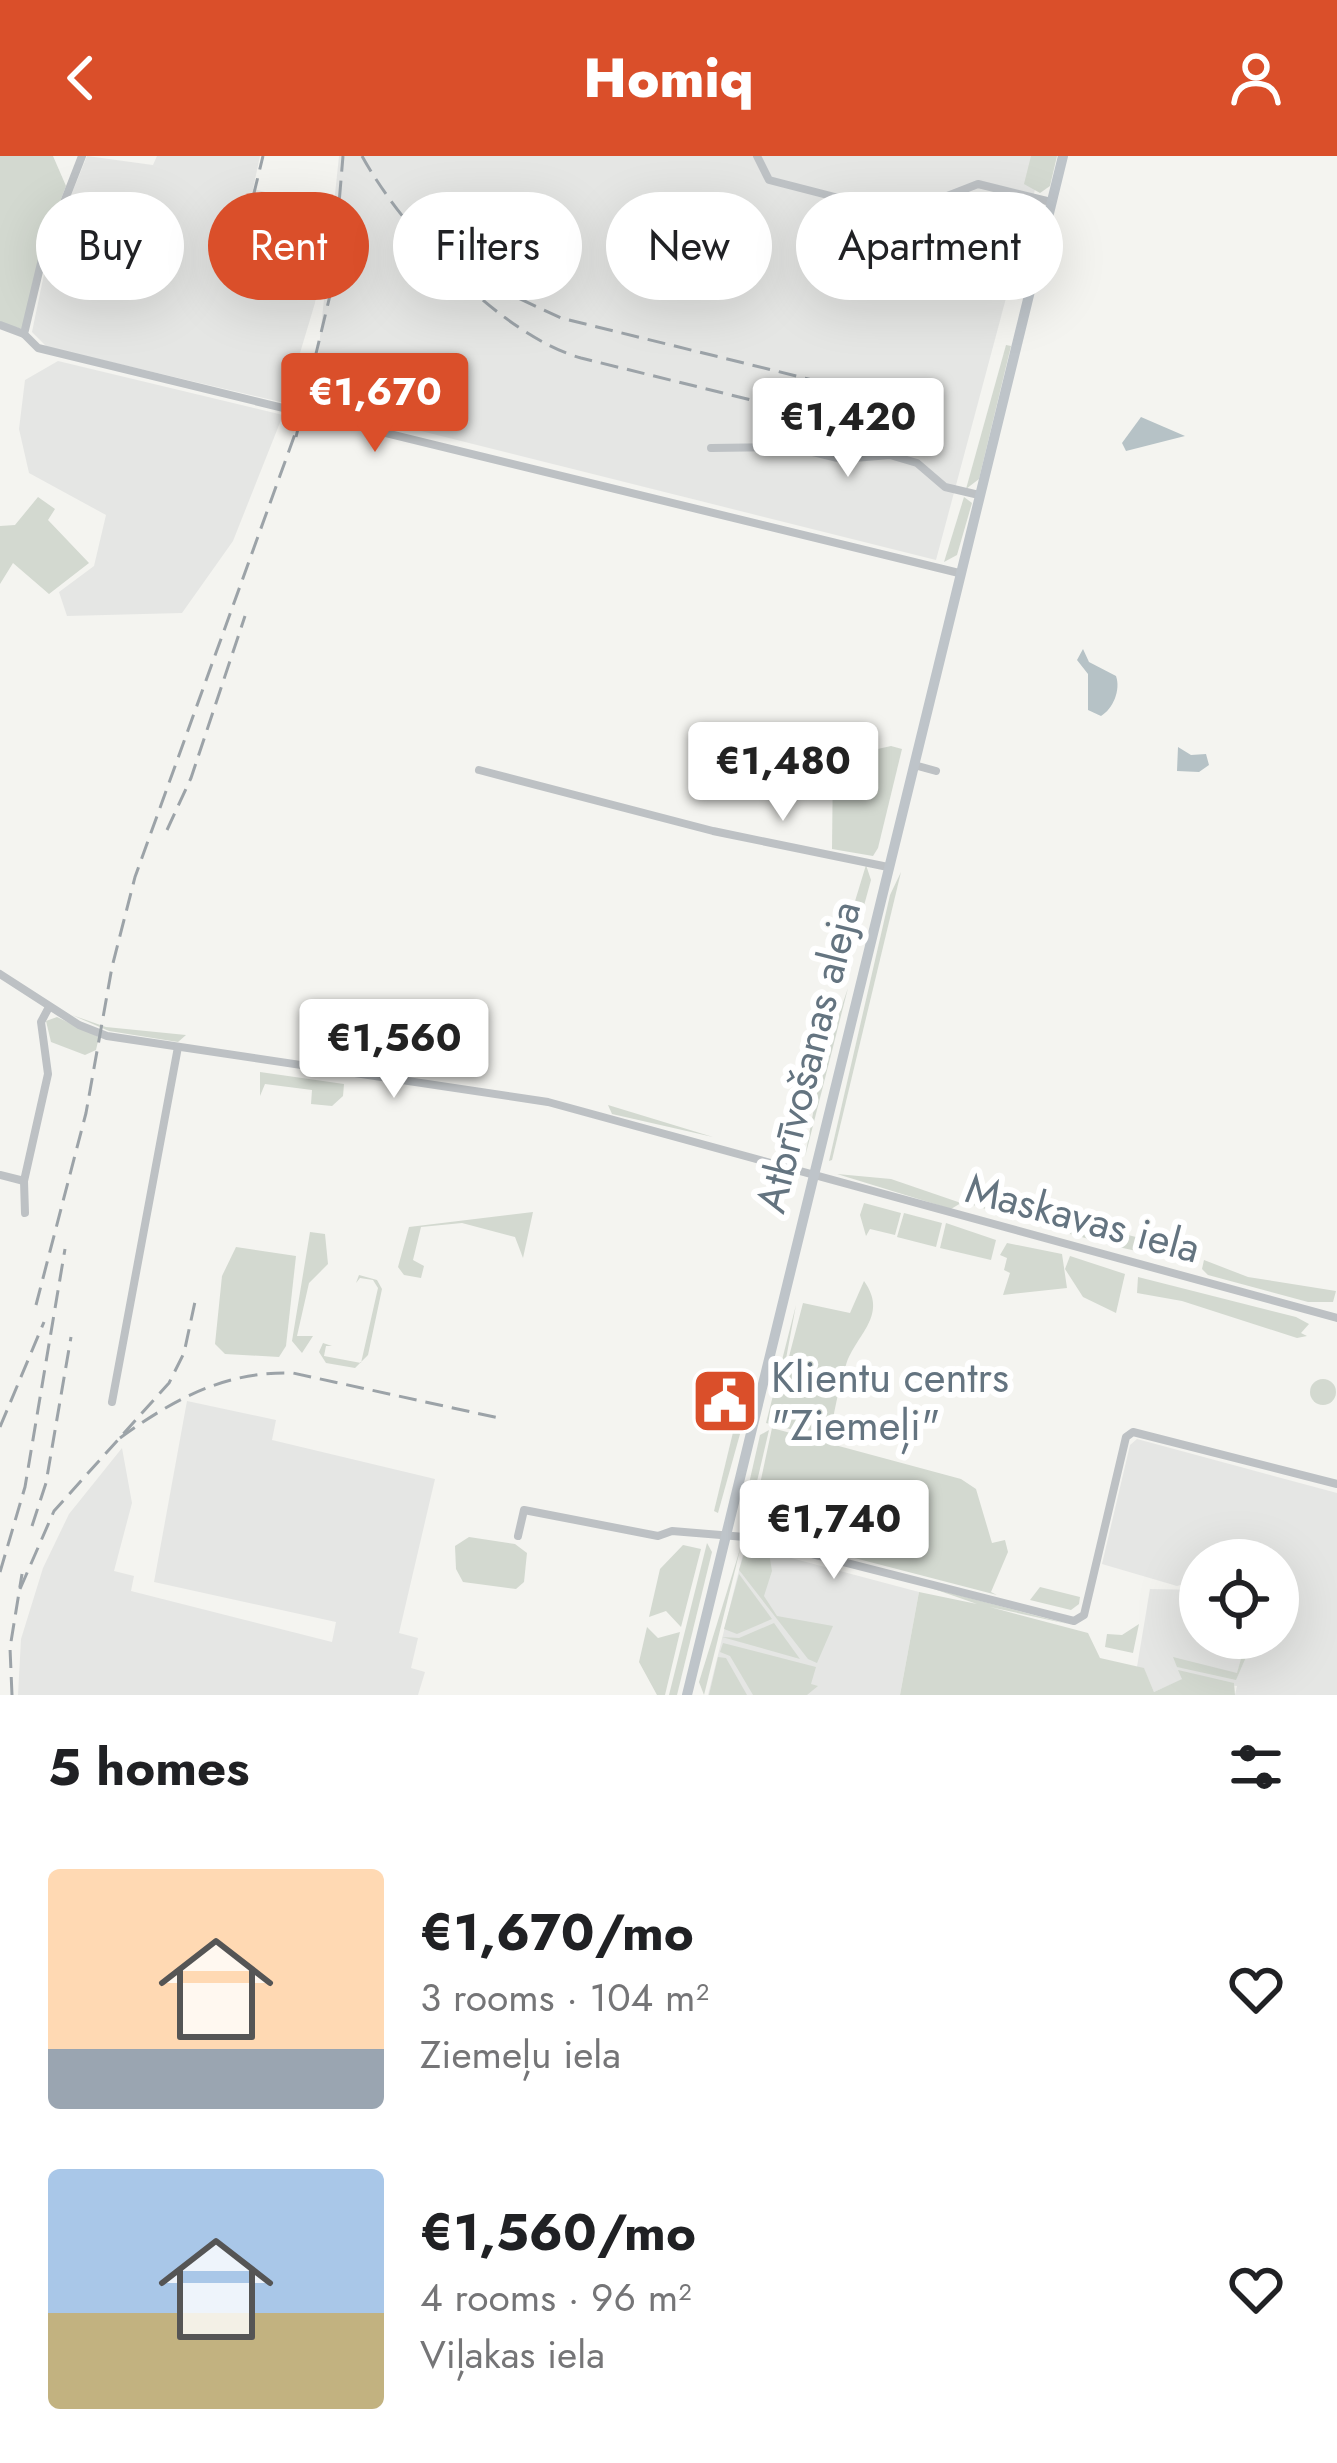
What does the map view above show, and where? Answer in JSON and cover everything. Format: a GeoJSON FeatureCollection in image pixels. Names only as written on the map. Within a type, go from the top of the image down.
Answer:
{"type":"FeatureCollection","features":[{"type":"Feature","properties":{"kind":"main road","name":"Atbrīvošanas aleja"},"geometry":{"type":"LineString","coordinates":[[1054,192],[1063,156]]}},
{"type":"Feature","properties":{"kind":"main road","name":"Atbrīvošanas aleja"},"geometry":{"type":"LineString","coordinates":[[687,1695],[1028,300]]}},
{"type":"Feature","properties":{"kind":"street"},"geometry":{"type":"LineString","coordinates":[[24,334],[42,259],[82,156]]}},
{"type":"Feature","properties":{"kind":"street"},"geometry":{"type":"LineString","coordinates":[[757,156],[769,180],[816,192]]}},
{"type":"Feature","properties":{"kind":"street"},"geometry":{"type":"LineString","coordinates":[[957,192],[978,184],[1011,192]]}},
{"type":"Feature","properties":{"kind":"street"},"geometry":{"type":"LineString","coordinates":[[0,325],[57,356],[959,573]]}},
{"type":"Feature","properties":{"kind":"street"},"geometry":{"type":"LineString","coordinates":[[711,448],[792,447],[842,459],[890,455],[917,463],[945,488],[980,494]]}},
{"type":"Feature","properties":{"kind":"street"},"geometry":{"type":"LineString","coordinates":[[913,765],[936,771]]}},
{"type":"Feature","properties":{"kind":"street"},"geometry":{"type":"LineString","coordinates":[[479,770],[712,831],[889,867]]}},
{"type":"Feature","properties":{"kind":"street","name":"Maskavas iela"},"geometry":{"type":"LineString","coordinates":[[0,974],[101,1034],[548,1102],[1337,1318]]}},
{"type":"Feature","properties":{"kind":"street"},"geometry":{"type":"LineString","coordinates":[[25,1213],[24,1180],[49,1074],[41,1022],[49,1007]]}},
{"type":"Feature","properties":{"kind":"street"},"geometry":{"type":"LineString","coordinates":[[112,1402],[178,1047]]}},
{"type":"Feature","properties":{"kind":"street"},"geometry":{"type":"LineString","coordinates":[[0,1175],[24,1180]]}},
{"type":"Feature","properties":{"kind":"street"},"geometry":{"type":"LineString","coordinates":[[518,1536],[524,1510],[658,1536],[727,1533],[1080,1620],[1126,1437],[1133,1432],[1337,1484]]}},
{"type":"Feature","properties":{"kind":"shaded area"},"geometry":{"type":"Polygon","coordinates":[[[0,156],[53,156],[66,186],[64,192],[36,192],[36,274],[22,329],[0,323],[0,156]]]}},
{"type":"Feature","properties":{"kind":"shaded area"},"geometry":{"type":"Polygon","coordinates":[[[87,156],[153,165],[157,156],[260,156],[253,189],[265,192],[208,192],[208,300],[316,300],[285,403],[47,347],[32,332],[39,300],[184,300],[184,192],[72,192],[87,156]]]}},
{"type":"Feature","properties":{"kind":"shaded area"},"geometry":{"type":"Polygon","coordinates":[[[339,156],[1044,156],[1034,192],[796,192],[796,300],[1006,300],[936,560],[313,404],[324,300],[369,300],[369,192],[335,192],[339,156]]]}},
{"type":"Feature","properties":{"kind":"shaded area"},"geometry":{"type":"Polygon","coordinates":[[[1031,156],[1057,156],[1050,186],[1038,192],[1024,184],[1031,156]]]}},
{"type":"Feature","properties":{"kind":"shaded area"},"geometry":{"type":"Polygon","coordinates":[[[1006,345],[1011,346],[979,479],[966,489],[1006,345]]]}},
{"type":"Feature","properties":{"kind":"shaded area"},"geometry":{"type":"Polygon","coordinates":[[[58,361],[283,415],[233,541],[182,613],[67,616],[59,592],[94,566],[106,515],[29,473],[19,429],[25,380],[58,361]]]}},
{"type":"Feature","properties":{"kind":"shaded area"},"geometry":{"type":"Polygon","coordinates":[[[1141,417],[1185,436],[1126,451],[1122,443],[1141,417]]]}},
{"type":"Feature","properties":{"kind":"shaded area"},"geometry":{"type":"Polygon","coordinates":[[[38,497],[55,509],[48,520],[89,563],[49,594],[13,563],[0,584],[0,526],[15,525],[38,497]]]}},
{"type":"Feature","properties":{"kind":"shaded area"},"geometry":{"type":"Polygon","coordinates":[[[964,497],[972,503],[957,555],[944,562],[964,497]]]}},
{"type":"Feature","properties":{"kind":"shaded area"},"geometry":{"type":"Polygon","coordinates":[[[1083,649],[1089,662],[1116,676],[1115,699],[1101,716],[1088,710],[1088,674],[1077,660],[1083,649]]]}},
{"type":"Feature","properties":{"kind":"shaded area"},"geometry":{"type":"Polygon","coordinates":[[[891,746],[902,749],[878,848],[873,856],[832,849],[833,759],[891,746]]]}},
{"type":"Feature","properties":{"kind":"shaded area"},"geometry":{"type":"Polygon","coordinates":[[[1178,747],[1191,755],[1206,754],[1209,765],[1199,772],[1177,771],[1178,747]]]}},
{"type":"Feature","properties":{"kind":"shaded area"},"geometry":{"type":"Polygon","coordinates":[[[866,865],[871,880],[845,975],[827,965],[838,957],[866,865]]]}},
{"type":"Feature","properties":{"kind":"shaded area"},"geometry":{"type":"Polygon","coordinates":[[[901,872],[832,1160],[829,1161],[890,895],[901,872]]]}},
{"type":"Feature","properties":{"kind":"shaded area"},"geometry":{"type":"Polygon","coordinates":[[[848,988],[805,1157],[822,1064],[848,988]]]}},
{"type":"Feature","properties":{"kind":"shaded area"},"geometry":{"type":"Polygon","coordinates":[[[72,1015],[106,1027],[186,1035],[178,1042],[109,1031],[72,1015]]]}},
{"type":"Feature","properties":{"kind":"shaded area"},"geometry":{"type":"Polygon","coordinates":[[[57,1017],[99,1037],[96,1050],[85,1055],[51,1042],[46,1021],[57,1017]]]}},
{"type":"Feature","properties":{"kind":"shaded area"},"geometry":{"type":"Polygon","coordinates":[[[260,1072],[344,1084],[343,1096],[332,1106],[311,1104],[312,1090],[265,1084],[260,1096],[260,1072]]]}},
{"type":"Feature","properties":{"kind":"shaded area"},"geometry":{"type":"Polygon","coordinates":[[[608,1105],[713,1137],[612,1114],[608,1105]]]}},
{"type":"Feature","properties":{"kind":"shaded area"},"geometry":{"type":"Polygon","coordinates":[[[837,1174],[891,1179],[961,1203],[951,1209],[837,1174]]]}},
{"type":"Feature","properties":{"kind":"shaded area"},"geometry":{"type":"Polygon","coordinates":[[[992,1185],[1012,1193],[1023,1217],[1050,1229],[970,1204],[971,1186],[992,1185]]]}},
{"type":"Feature","properties":{"kind":"shaded area"},"geometry":{"type":"Polygon","coordinates":[[[864,1203],[901,1213],[895,1235],[870,1229],[866,1236],[860,1215],[864,1203]]]}},
{"type":"Feature","properties":{"kind":"shaded area"},"geometry":{"type":"Polygon","coordinates":[[[533,1212],[523,1258],[515,1237],[462,1223],[421,1227],[413,1260],[424,1266],[421,1278],[404,1275],[398,1267],[409,1227],[533,1212]]]}},
{"type":"Feature","properties":{"kind":"shaded area"},"geometry":{"type":"Polygon","coordinates":[[[904,1213],[942,1223],[936,1247],[897,1237],[904,1213]]]}},
{"type":"Feature","properties":{"kind":"shaded area"},"geometry":{"type":"Polygon","coordinates":[[[946,1223],[996,1240],[991,1260],[940,1248],[946,1223]]]}},
{"type":"Feature","properties":{"kind":"shaded area"},"geometry":{"type":"Polygon","coordinates":[[[1063,1227],[1089,1232],[1096,1227],[1168,1245],[1167,1252],[1119,1247],[1062,1232],[1063,1227]]]}},
{"type":"Feature","properties":{"kind":"shaded area"},"geometry":{"type":"Polygon","coordinates":[[[310,1232],[325,1234],[328,1264],[309,1283],[297,1336],[313,1336],[302,1353],[292,1341],[310,1232]]]}},
{"type":"Feature","properties":{"kind":"shaded area"},"geometry":{"type":"Polygon","coordinates":[[[1007,1243],[1062,1254],[1067,1288],[1003,1295],[1010,1273],[1004,1270],[1007,1258],[1000,1255],[1007,1243]]]}},
{"type":"Feature","properties":{"kind":"shaded area"},"geometry":{"type":"Polygon","coordinates":[[[236,1247],[296,1256],[286,1346],[279,1357],[225,1354],[215,1344],[222,1276],[236,1247]]]}},
{"type":"Feature","properties":{"kind":"shaded area"},"geometry":{"type":"Polygon","coordinates":[[[1070,1256],[1125,1274],[1116,1313],[1083,1297],[1065,1269],[1070,1256]]]}},
{"type":"Feature","properties":{"kind":"shaded area"},"geometry":{"type":"Polygon","coordinates":[[[1204,1260],[1248,1277],[1336,1291],[1333,1302],[1308,1302],[1208,1275],[1202,1269],[1204,1260]]]}},
{"type":"Feature","properties":{"kind":"shaded area"},"geometry":{"type":"Polygon","coordinates":[[[359,1275],[377,1280],[382,1289],[368,1355],[361,1362],[378,1288],[373,1280],[360,1278],[356,1283],[359,1275]]]}},
{"type":"Feature","properties":{"kind":"shaded area"},"geometry":{"type":"Polygon","coordinates":[[[1138,1277],[1296,1317],[1309,1324],[1301,1333],[1307,1336],[1297,1338],[1182,1301],[1137,1293],[1138,1277]]]}},
{"type":"Feature","properties":{"kind":"shaded area"},"geometry":{"type":"Polygon","coordinates":[[[864,1281],[871,1293],[872,1315],[846,1365],[829,1439],[766,1423],[796,1305],[780,1391],[803,1303],[850,1313],[864,1281]]]}},
{"type":"Feature","properties":{"kind":"shaded area"},"geometry":{"type":"Polygon","coordinates":[[[323,1343],[332,1346],[326,1346],[324,1356],[360,1363],[355,1368],[326,1363],[319,1352],[323,1343]]]}},
{"type":"Feature","properties":{"kind":"shaded area"},"geometry":{"type":"Polygon","coordinates":[[[1323,1379],[1336,1392],[1323,1405],[1310,1392],[1323,1379]]]}},
{"type":"Feature","properties":{"kind":"shaded area"},"geometry":{"type":"Polygon","coordinates":[[[187,1401],[276,1420],[272,1440],[435,1479],[399,1633],[418,1638],[411,1668],[425,1672],[418,1695],[18,1695],[21,1639],[43,1568],[69,1514],[122,1448],[132,1503],[114,1571],[134,1576],[131,1591],[332,1642],[336,1622],[154,1582],[187,1401]]]}},
{"type":"Feature","properties":{"kind":"shaded area"},"geometry":{"type":"Polygon","coordinates":[[[735,1424],[740,1434],[718,1513],[714,1511],[735,1424]]]}},
{"type":"Feature","properties":{"kind":"shaded area"},"geometry":{"type":"Polygon","coordinates":[[[772,1428],[961,1479],[976,1489],[992,1543],[1005,1540],[1008,1552],[991,1592],[997,1595],[750,1531],[772,1428]]]}},
{"type":"Feature","properties":{"kind":"shaded area"},"geometry":{"type":"Polygon","coordinates":[[[769,1430],[748,1520],[741,1519],[760,1435],[769,1430]]]}},
{"type":"Feature","properties":{"kind":"shaded area"},"geometry":{"type":"Polygon","coordinates":[[[1137,1439],[1337,1493],[1337,1695],[1235,1695],[1237,1686],[1183,1679],[1154,1692],[1144,1669],[1137,1667],[1150,1589],[1179,1590],[1179,1659],[1299,1659],[1299,1539],[1179,1539],[1177,1586],[1102,1564],[1130,1445],[1137,1439]]]}},
{"type":"Feature","properties":{"kind":"shaded area"},"geometry":{"type":"Polygon","coordinates":[[[469,1537],[515,1544],[527,1553],[524,1582],[516,1589],[463,1582],[456,1569],[455,1546],[469,1537]]]}},
{"type":"Feature","properties":{"kind":"shaded area"},"geometry":{"type":"Polygon","coordinates":[[[707,1543],[712,1552],[677,1695],[669,1695],[707,1543]]]}},
{"type":"Feature","properties":{"kind":"shaded area"},"geometry":{"type":"Polygon","coordinates":[[[683,1545],[701,1549],[681,1627],[666,1611],[649,1617],[660,1569],[683,1545]]]}},
{"type":"Feature","properties":{"kind":"shaded area"},"geometry":{"type":"Polygon","coordinates":[[[741,1546],[704,1695],[699,1682],[741,1546]]]}},
{"type":"Feature","properties":{"kind":"shaded area"},"geometry":{"type":"Polygon","coordinates":[[[750,1547],[919,1592],[900,1695],[708,1695],[744,1550],[750,1547]]]}},
{"type":"Feature","properties":{"kind":"shaded area"},"geometry":{"type":"Polygon","coordinates":[[[746,1548],[769,1553],[772,1571],[764,1596],[777,1616],[833,1626],[817,1663],[808,1659],[739,1570],[746,1548]]]}},
{"type":"Feature","properties":{"kind":"shaded area"},"geometry":{"type":"Polygon","coordinates":[[[739,1574],[772,1619],[737,1634],[724,1629],[739,1574]]]}},
{"type":"Feature","properties":{"kind":"shaded area"},"geometry":{"type":"Polygon","coordinates":[[[1040,1587],[1080,1597],[1079,1604],[1071,1610],[1030,1600],[1040,1587]]]}},
{"type":"Feature","properties":{"kind":"shaded area"},"geometry":{"type":"Polygon","coordinates":[[[931,1588],[1088,1633],[1100,1658],[1144,1668],[1154,1692],[1182,1679],[1178,1670],[1234,1683],[1235,1695],[900,1695],[919,1592],[977,1604],[931,1588]]]}},
{"type":"Feature","properties":{"kind":"shaded area"},"geometry":{"type":"Polygon","coordinates":[[[774,1623],[800,1659],[722,1637],[739,1638],[774,1623]]]}},
{"type":"Feature","properties":{"kind":"shaded area"},"geometry":{"type":"Polygon","coordinates":[[[1139,1624],[1133,1653],[1105,1647],[1107,1634],[1122,1635],[1139,1624]]]}},
{"type":"Feature","properties":{"kind":"shaded area"},"geometry":{"type":"Polygon","coordinates":[[[647,1627],[658,1638],[680,1632],[665,1695],[657,1695],[639,1662],[647,1627]]]}},
{"type":"Feature","properties":{"kind":"shaded area"},"geometry":{"type":"Polygon","coordinates":[[[723,1643],[816,1667],[811,1684],[818,1686],[807,1695],[753,1695],[730,1656],[720,1652],[723,1643]]]}},
{"type":"Feature","properties":{"kind":"shaded area"},"geometry":{"type":"Polygon","coordinates":[[[718,1657],[726,1658],[747,1695],[709,1695],[718,1657]]]}},
{"type":"Feature","properties":{"kind":"shaded area"},"geometry":{"type":"Polygon","coordinates":[[[1173,1657],[1179,1659],[1237,1673],[1245,1659],[1236,1680],[1177,1667],[1173,1657]]]}},
{"type":"Feature","properties":{"kind":"railway"},"geometry":{"type":"LineString","coordinates":[[254,192],[263,156]]}},
{"type":"Feature","properties":{"kind":"railway"},"geometry":{"type":"LineString","coordinates":[[296,437],[332,287],[343,156]]}},
{"type":"Feature","properties":{"kind":"railway"},"geometry":{"type":"LineString","coordinates":[[362,156],[402,215],[456,276],[518,327],[550,346],[581,358],[877,431]]}},
{"type":"Feature","properties":{"kind":"railway"},"geometry":{"type":"LineString","coordinates":[[522,300],[561,318],[898,401]]}},
{"type":"Feature","properties":{"kind":"railway"},"geometry":{"type":"LineString","coordinates":[[36,1305],[86,1113],[112,967],[135,877],[299,423]]}},
{"type":"Feature","properties":{"kind":"railway"},"geometry":{"type":"LineString","coordinates":[[167,830],[191,778],[245,616]]}},
{"type":"Feature","properties":{"kind":"railway"},"geometry":{"type":"LineString","coordinates":[[0,1572],[25,1487],[65,1249]]}},
{"type":"Feature","properties":{"kind":"railway"},"geometry":{"type":"LineString","coordinates":[[20,1589],[54,1511],[169,1383],[184,1353],[196,1297]]}},
{"type":"Feature","properties":{"kind":"railway"},"geometry":{"type":"LineString","coordinates":[[0,1427],[44,1322]]}},
{"type":"Feature","properties":{"kind":"railway"},"geometry":{"type":"LineString","coordinates":[[32,1526],[46,1483],[71,1337]]}},
{"type":"Feature","properties":{"kind":"railway"},"geometry":{"type":"LineString","coordinates":[[120,1438],[201,1390],[268,1374],[293,1373],[499,1418]]}},
{"type":"Feature","properties":{"kind":"railway"},"geometry":{"type":"LineString","coordinates":[[12,1695],[10,1648],[22,1574]]}},
{"type":"Feature","properties":{"kind":"place","name":"Klientu centrs \"Ziemeļi\""},"geometry":{"type":"Point","coordinates":[725,1401]}}]}
